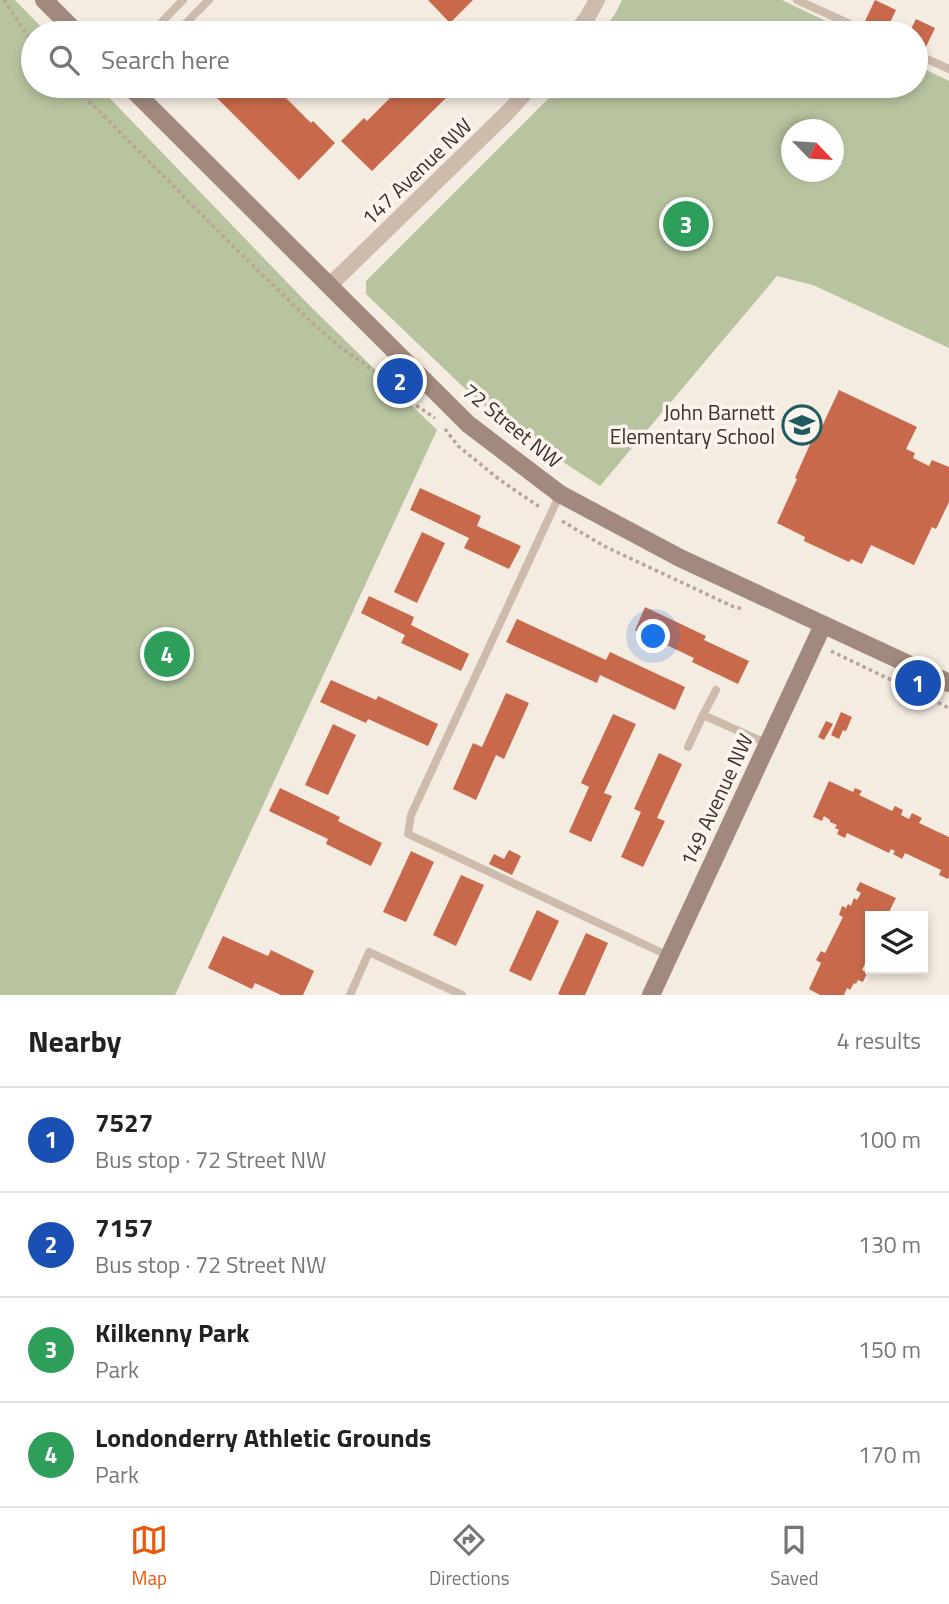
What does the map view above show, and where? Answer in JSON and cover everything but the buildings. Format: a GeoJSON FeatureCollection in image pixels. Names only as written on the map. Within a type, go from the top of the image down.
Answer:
{"type":"FeatureCollection","features":[{"type":"Feature","properties":{"kind":"street"},"geometry":{"type":"LineString","coordinates":[[44,0],[65,21]]}},
{"type":"Feature","properties":{"kind":"street"},"geometry":{"type":"LineString","coordinates":[[585,21],[597,0]]}},
{"type":"Feature","properties":{"kind":"street","name":"72 Street NW"},"geometry":{"type":"LineString","coordinates":[[142,98],[468,424],[560,494],[680,558],[949,683]]}},
{"type":"Feature","properties":{"kind":"street","name":"147 Avenue NW"},"geometry":{"type":"LineString","coordinates":[[329,286],[520,98]]}},
{"type":"Feature","properties":{"kind":"street","name":"149 Avenue NW"},"geometry":{"type":"LineString","coordinates":[[651,995],[823,625]]}},
{"type":"Feature","properties":{"kind":"lane"},"geometry":{"type":"LineString","coordinates":[[163,21],[183,0]]}},
{"type":"Feature","properties":{"kind":"lane"},"geometry":{"type":"LineString","coordinates":[[188,21],[209,0]]}},
{"type":"Feature","properties":{"kind":"lane"},"geometry":{"type":"LineString","coordinates":[[797,0],[843,21]]}},
{"type":"Feature","properties":{"kind":"lane"},"geometry":{"type":"LineString","coordinates":[[928,59],[949,69]]}},
{"type":"Feature","properties":{"kind":"lane"},"geometry":{"type":"LineString","coordinates":[[560,494],[411,815],[408,834],[669,956]]}},
{"type":"Feature","properties":{"kind":"lane"},"geometry":{"type":"LineString","coordinates":[[688,747],[716,690]]}},
{"type":"Feature","properties":{"kind":"lane"},"geometry":{"type":"LineString","coordinates":[[703,715],[768,744]]}},
{"type":"Feature","properties":{"kind":"lane"},"geometry":{"type":"LineString","coordinates":[[350,995],[369,952],[462,995]]}},
{"type":"Feature","properties":{"kind":"path"},"geometry":{"type":"LineString","coordinates":[[4,0],[21,27]]}},
{"type":"Feature","properties":{"kind":"path"},"geometry":{"type":"LineString","coordinates":[[838,654],[949,708]]}},
{"type":"Feature","properties":{"kind":"green space"},"geometry":{"type":"Polygon","coordinates":[[[0,0],[15,0],[35,21],[21,21],[21,98],[110,98],[310,306],[437,430],[175,995],[0,995],[0,0]]]}},
{"type":"Feature","properties":{"kind":"green space"},"geometry":{"type":"Polygon","coordinates":[[[622,0],[782,0],[826,21],[610,21],[622,0]]]}},
{"type":"Feature","properties":{"kind":"green space"},"geometry":{"type":"Polygon","coordinates":[[[928,71],[949,81],[949,348],[813,285],[777,276],[600,486],[508,426],[366,294],[366,281],[549,98],[928,98],[928,71]]]}},
{"type":"Feature","properties":{"kind":"place","name":"Kilkenny Park"},"geometry":{"type":"Point","coordinates":[686,224]}},
{"type":"Feature","properties":{"kind":"place","name":"7157"},"geometry":{"type":"Point","coordinates":[400,381]}},
{"type":"Feature","properties":{"kind":"place","name":"John Barnett Elementary School"},"geometry":{"type":"Point","coordinates":[802,425]}},
{"type":"Feature","properties":{"kind":"place","name":"Londonderry Athletic Grounds"},"geometry":{"type":"Point","coordinates":[167,654]}},
{"type":"Feature","properties":{"kind":"place","name":"7527"},"geometry":{"type":"Point","coordinates":[918,683]}}]}
